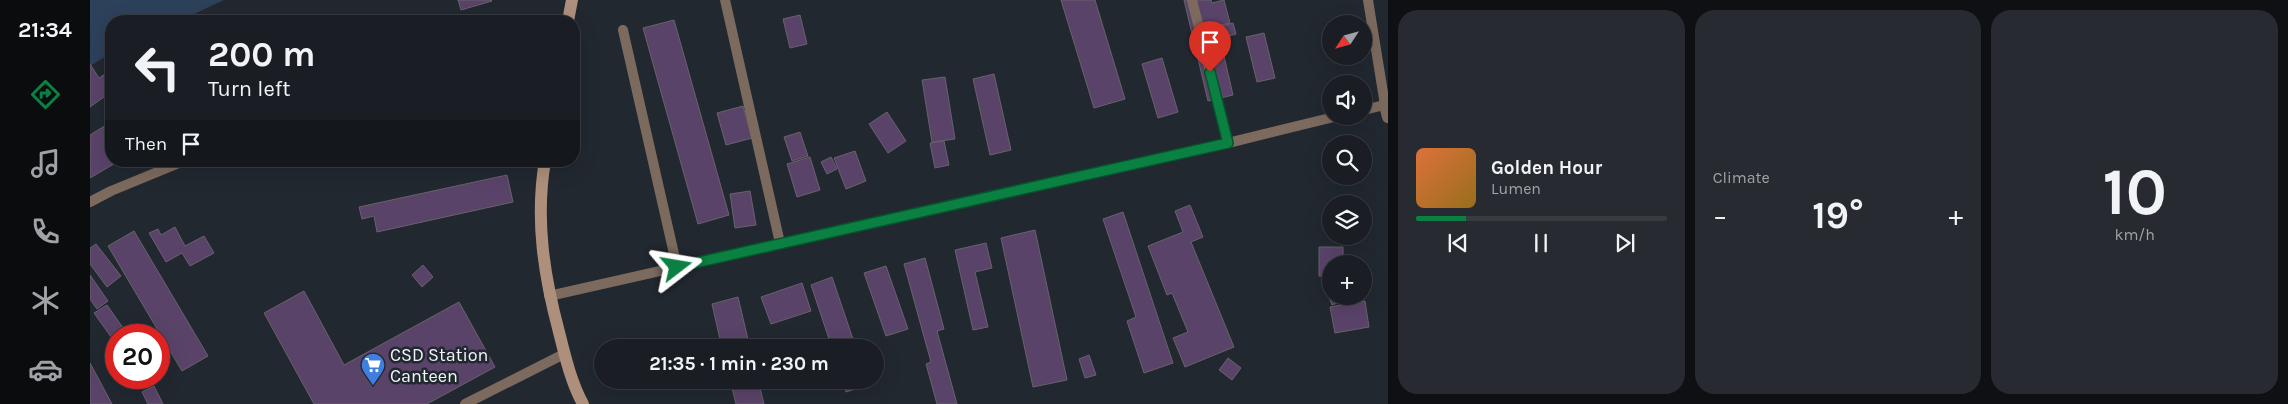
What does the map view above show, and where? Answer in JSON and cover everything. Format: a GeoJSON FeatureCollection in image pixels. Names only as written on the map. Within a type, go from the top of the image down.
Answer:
{"type":"FeatureCollection","features":[{"type":"Feature","properties":{"kind":"main road"},"geometry":{"type":"LineString","coordinates":[[569,15],[572,0]]}},
{"type":"Feature","properties":{"kind":"main road"},"geometry":{"type":"LineString","coordinates":[[545,167],[541,242],[549,296],[564,354],[583,404]]}},
{"type":"Feature","properties":{"kind":"lane"},"geometry":{"type":"LineString","coordinates":[[725,0],[780,242]]}},
{"type":"Feature","properties":{"kind":"lane"},"geometry":{"type":"LineString","coordinates":[[1192,0],[1228,143]]}},
{"type":"Feature","properties":{"kind":"lane"},"geometry":{"type":"LineString","coordinates":[[1368,0],[1387,109],[1372,110]]}},
{"type":"Feature","properties":{"kind":"lane"},"geometry":{"type":"LineString","coordinates":[[623,30],[677,267]]}},
{"type":"Feature","properties":{"kind":"lane"},"geometry":{"type":"LineString","coordinates":[[549,296],[780,242],[866,225],[1228,143],[1322,120]]}},
{"type":"Feature","properties":{"kind":"lane"},"geometry":{"type":"LineString","coordinates":[[90,202],[111,191],[169,167]]}},
{"type":"Feature","properties":{"kind":"lane"},"geometry":{"type":"LineString","coordinates":[[465,404],[564,354]]}},
{"type":"Feature","properties":{"kind":"shaded area"},"geometry":{"type":"Polygon","coordinates":[[[90,0],[224,0],[192,15],[105,15],[105,57],[90,66],[90,0]]]}},
{"type":"Feature","properties":{"kind":"building"},"geometry":{"type":"Polygon","coordinates":[[[458,0],[491,0],[492,1],[461,10],[458,0]]]}},
{"type":"Feature","properties":{"kind":"building"},"geometry":{"type":"Polygon","coordinates":[[[1061,0],[1095,0],[1125,99],[1094,108],[1061,0]]]}},
{"type":"Feature","properties":{"kind":"building"},"geometry":{"type":"Polygon","coordinates":[[[1184,0],[1211,0],[1212,3],[1224,0],[1230,23],[1217,26],[1233,95],[1208,101],[1184,0]]]}},
{"type":"Feature","properties":{"kind":"building"},"geometry":{"type":"Polygon","coordinates":[[[800,15],[807,44],[790,48],[783,19],[800,15]]]}},
{"type":"Feature","properties":{"kind":"building"},"geometry":{"type":"Polygon","coordinates":[[[674,20],[729,215],[698,224],[643,28],[674,20]]]}},
{"type":"Feature","properties":{"kind":"building"},"geometry":{"type":"Polygon","coordinates":[[[1233,23],[1236,34],[1222,38],[1218,27],[1233,23]]]}},
{"type":"Feature","properties":{"kind":"building"},"geometry":{"type":"Polygon","coordinates":[[[1264,33],[1275,78],[1257,82],[1246,37],[1264,33]]]}},
{"type":"Feature","properties":{"kind":"building"},"geometry":{"type":"Polygon","coordinates":[[[1162,58],[1178,112],[1158,118],[1142,64],[1162,58]]]}},
{"type":"Feature","properties":{"kind":"building"},"geometry":{"type":"Polygon","coordinates":[[[90,64],[99,78],[105,74],[105,96],[90,107],[90,64]]]}},
{"type":"Feature","properties":{"kind":"building"},"geometry":{"type":"Polygon","coordinates":[[[994,74],[1011,150],[990,155],[973,79],[994,74]]]}},
{"type":"Feature","properties":{"kind":"building"},"geometry":{"type":"Polygon","coordinates":[[[945,77],[955,139],[932,142],[922,80],[945,77]]]}},
{"type":"Feature","properties":{"kind":"building"},"geometry":{"type":"Polygon","coordinates":[[[743,106],[752,138],[726,145],[717,113],[743,106]]]}},
{"type":"Feature","properties":{"kind":"building"},"geometry":{"type":"Polygon","coordinates":[[[887,112],[906,141],[888,153],[869,124],[887,112]]]}},
{"type":"Feature","properties":{"kind":"building"},"geometry":{"type":"Polygon","coordinates":[[[105,126],[105,167],[109,167],[90,178],[90,135],[105,126]]]}},
{"type":"Feature","properties":{"kind":"building"},"geometry":{"type":"Polygon","coordinates":[[[800,132],[808,156],[792,161],[784,137],[800,132]]]}},
{"type":"Feature","properties":{"kind":"building"},"geometry":{"type":"Polygon","coordinates":[[[944,141],[949,165],[935,168],[930,143],[944,141]]]}},
{"type":"Feature","properties":{"kind":"building"},"geometry":{"type":"Polygon","coordinates":[[[855,151],[866,181],[846,189],[834,158],[855,151]]]}},
{"type":"Feature","properties":{"kind":"building"},"geometry":{"type":"Polygon","coordinates":[[[810,157],[820,190],[797,197],[787,164],[810,157]]]}},
{"type":"Feature","properties":{"kind":"building"},"geometry":{"type":"Polygon","coordinates":[[[831,157],[837,169],[827,174],[821,162],[831,157]]]}},
{"type":"Feature","properties":{"kind":"building"},"geometry":{"type":"Polygon","coordinates":[[[507,175],[513,202],[377,232],[374,216],[362,219],[359,207],[507,175]]]}},
{"type":"Feature","properties":{"kind":"building"},"geometry":{"type":"Polygon","coordinates":[[[750,191],[756,225],[735,228],[730,194],[750,191]]]}},
{"type":"Feature","properties":{"kind":"building"},"geometry":{"type":"Polygon","coordinates":[[[1190,205],[1203,237],[1191,242],[1234,347],[1185,367],[1173,338],[1188,332],[1172,293],[1167,295],[1148,246],[1183,232],[1175,211],[1190,205]]]}},
{"type":"Feature","properties":{"kind":"building"},"geometry":{"type":"Polygon","coordinates":[[[1123,212],[1173,363],[1144,373],[1127,321],[1136,317],[1103,219],[1123,212]]]}},
{"type":"Feature","properties":{"kind":"building"},"geometry":{"type":"Polygon","coordinates":[[[175,227],[185,246],[204,236],[214,253],[190,266],[182,253],[166,262],[149,233],[158,229],[161,235],[175,227]]]}},
{"type":"Feature","properties":{"kind":"building"},"geometry":{"type":"Polygon","coordinates":[[[1035,230],[1067,380],[1033,387],[1001,238],[1035,230]]]}},
{"type":"Feature","properties":{"kind":"building"},"geometry":{"type":"Polygon","coordinates":[[[134,231],[208,356],[182,371],[170,351],[170,324],[154,324],[108,246],[134,231]]]}},
{"type":"Feature","properties":{"kind":"building"},"geometry":{"type":"Polygon","coordinates":[[[986,243],[992,268],[975,272],[988,327],[973,330],[955,250],[986,243]]]}},
{"type":"Feature","properties":{"kind":"building"},"geometry":{"type":"Polygon","coordinates":[[[96,244],[121,276],[107,287],[90,264],[90,248],[96,244]]]}},
{"type":"Feature","properties":{"kind":"building"},"geometry":{"type":"Polygon","coordinates":[[[1319,247],[1343,247],[1343,255],[1322,255],[1322,276],[1319,276],[1319,247]]]}},
{"type":"Feature","properties":{"kind":"building"},"geometry":{"type":"Polygon","coordinates":[[[925,258],[944,329],[937,331],[957,404],[937,404],[926,364],[931,362],[904,264],[925,258]]]}},
{"type":"Feature","properties":{"kind":"building"},"geometry":{"type":"Polygon","coordinates":[[[423,265],[433,277],[422,287],[412,275],[423,265]]]}},
{"type":"Feature","properties":{"kind":"building"},"geometry":{"type":"Polygon","coordinates":[[[886,266],[908,329],[886,336],[864,273],[886,266]]]}},
{"type":"Feature","properties":{"kind":"building"},"geometry":{"type":"Polygon","coordinates":[[[90,275],[108,301],[97,309],[90,299],[90,275]]]}},
{"type":"Feature","properties":{"kind":"building"},"geometry":{"type":"Polygon","coordinates":[[[832,277],[853,339],[829,339],[811,285],[832,277]]]}},
{"type":"Feature","properties":{"kind":"building"},"geometry":{"type":"Polygon","coordinates":[[[802,283],[811,311],[771,324],[761,297],[802,283]]]}},
{"type":"Feature","properties":{"kind":"building"},"geometry":{"type":"Polygon","coordinates":[[[304,291],[344,365],[459,302],[495,367],[427,404],[314,404],[264,313],[304,291]]]}},
{"type":"Feature","properties":{"kind":"building"},"geometry":{"type":"Polygon","coordinates":[[[738,297],[748,339],[720,339],[712,304],[738,297]]]}},
{"type":"Feature","properties":{"kind":"building"},"geometry":{"type":"Polygon","coordinates":[[[107,305],[120,324],[105,324],[105,328],[94,313],[107,305]]]}},
{"type":"Feature","properties":{"kind":"building"},"geometry":{"type":"Polygon","coordinates":[[[1366,305],[1369,327],[1335,333],[1330,307],[1366,305]]]}},
{"type":"Feature","properties":{"kind":"building"},"geometry":{"type":"Polygon","coordinates":[[[1089,355],[1096,375],[1085,378],[1079,359],[1089,355]]]}},
{"type":"Feature","properties":{"kind":"building"},"geometry":{"type":"Polygon","coordinates":[[[1228,358],[1241,368],[1232,380],[1219,370],[1228,358]]]}},
{"type":"Feature","properties":{"kind":"building"},"geometry":{"type":"Polygon","coordinates":[[[90,363],[112,404],[90,404],[90,363]]]}},
{"type":"Feature","properties":{"kind":"building"},"geometry":{"type":"Polygon","coordinates":[[[148,389],[156,389],[163,404],[148,404],[142,392],[148,389]]]}},
{"type":"Feature","properties":{"kind":"building"},"geometry":{"type":"Polygon","coordinates":[[[732,389],[760,389],[764,404],[736,404],[732,389]]]}},
{"type":"Feature","properties":{"kind":"building"},"geometry":{"type":"Polygon","coordinates":[[[845,389],[855,389],[846,392],[845,389]]]}},
{"type":"Feature","properties":{"kind":"place","name":"CSD Station Canteen"},"geometry":{"type":"Point","coordinates":[373,386]}},
{"type":"Feature","properties":{"kind":"route"},"geometry":{"type":"LineString","coordinates":[[677,267],[780,242],[866,225],[1228,143],[1210,72]]}}]}
